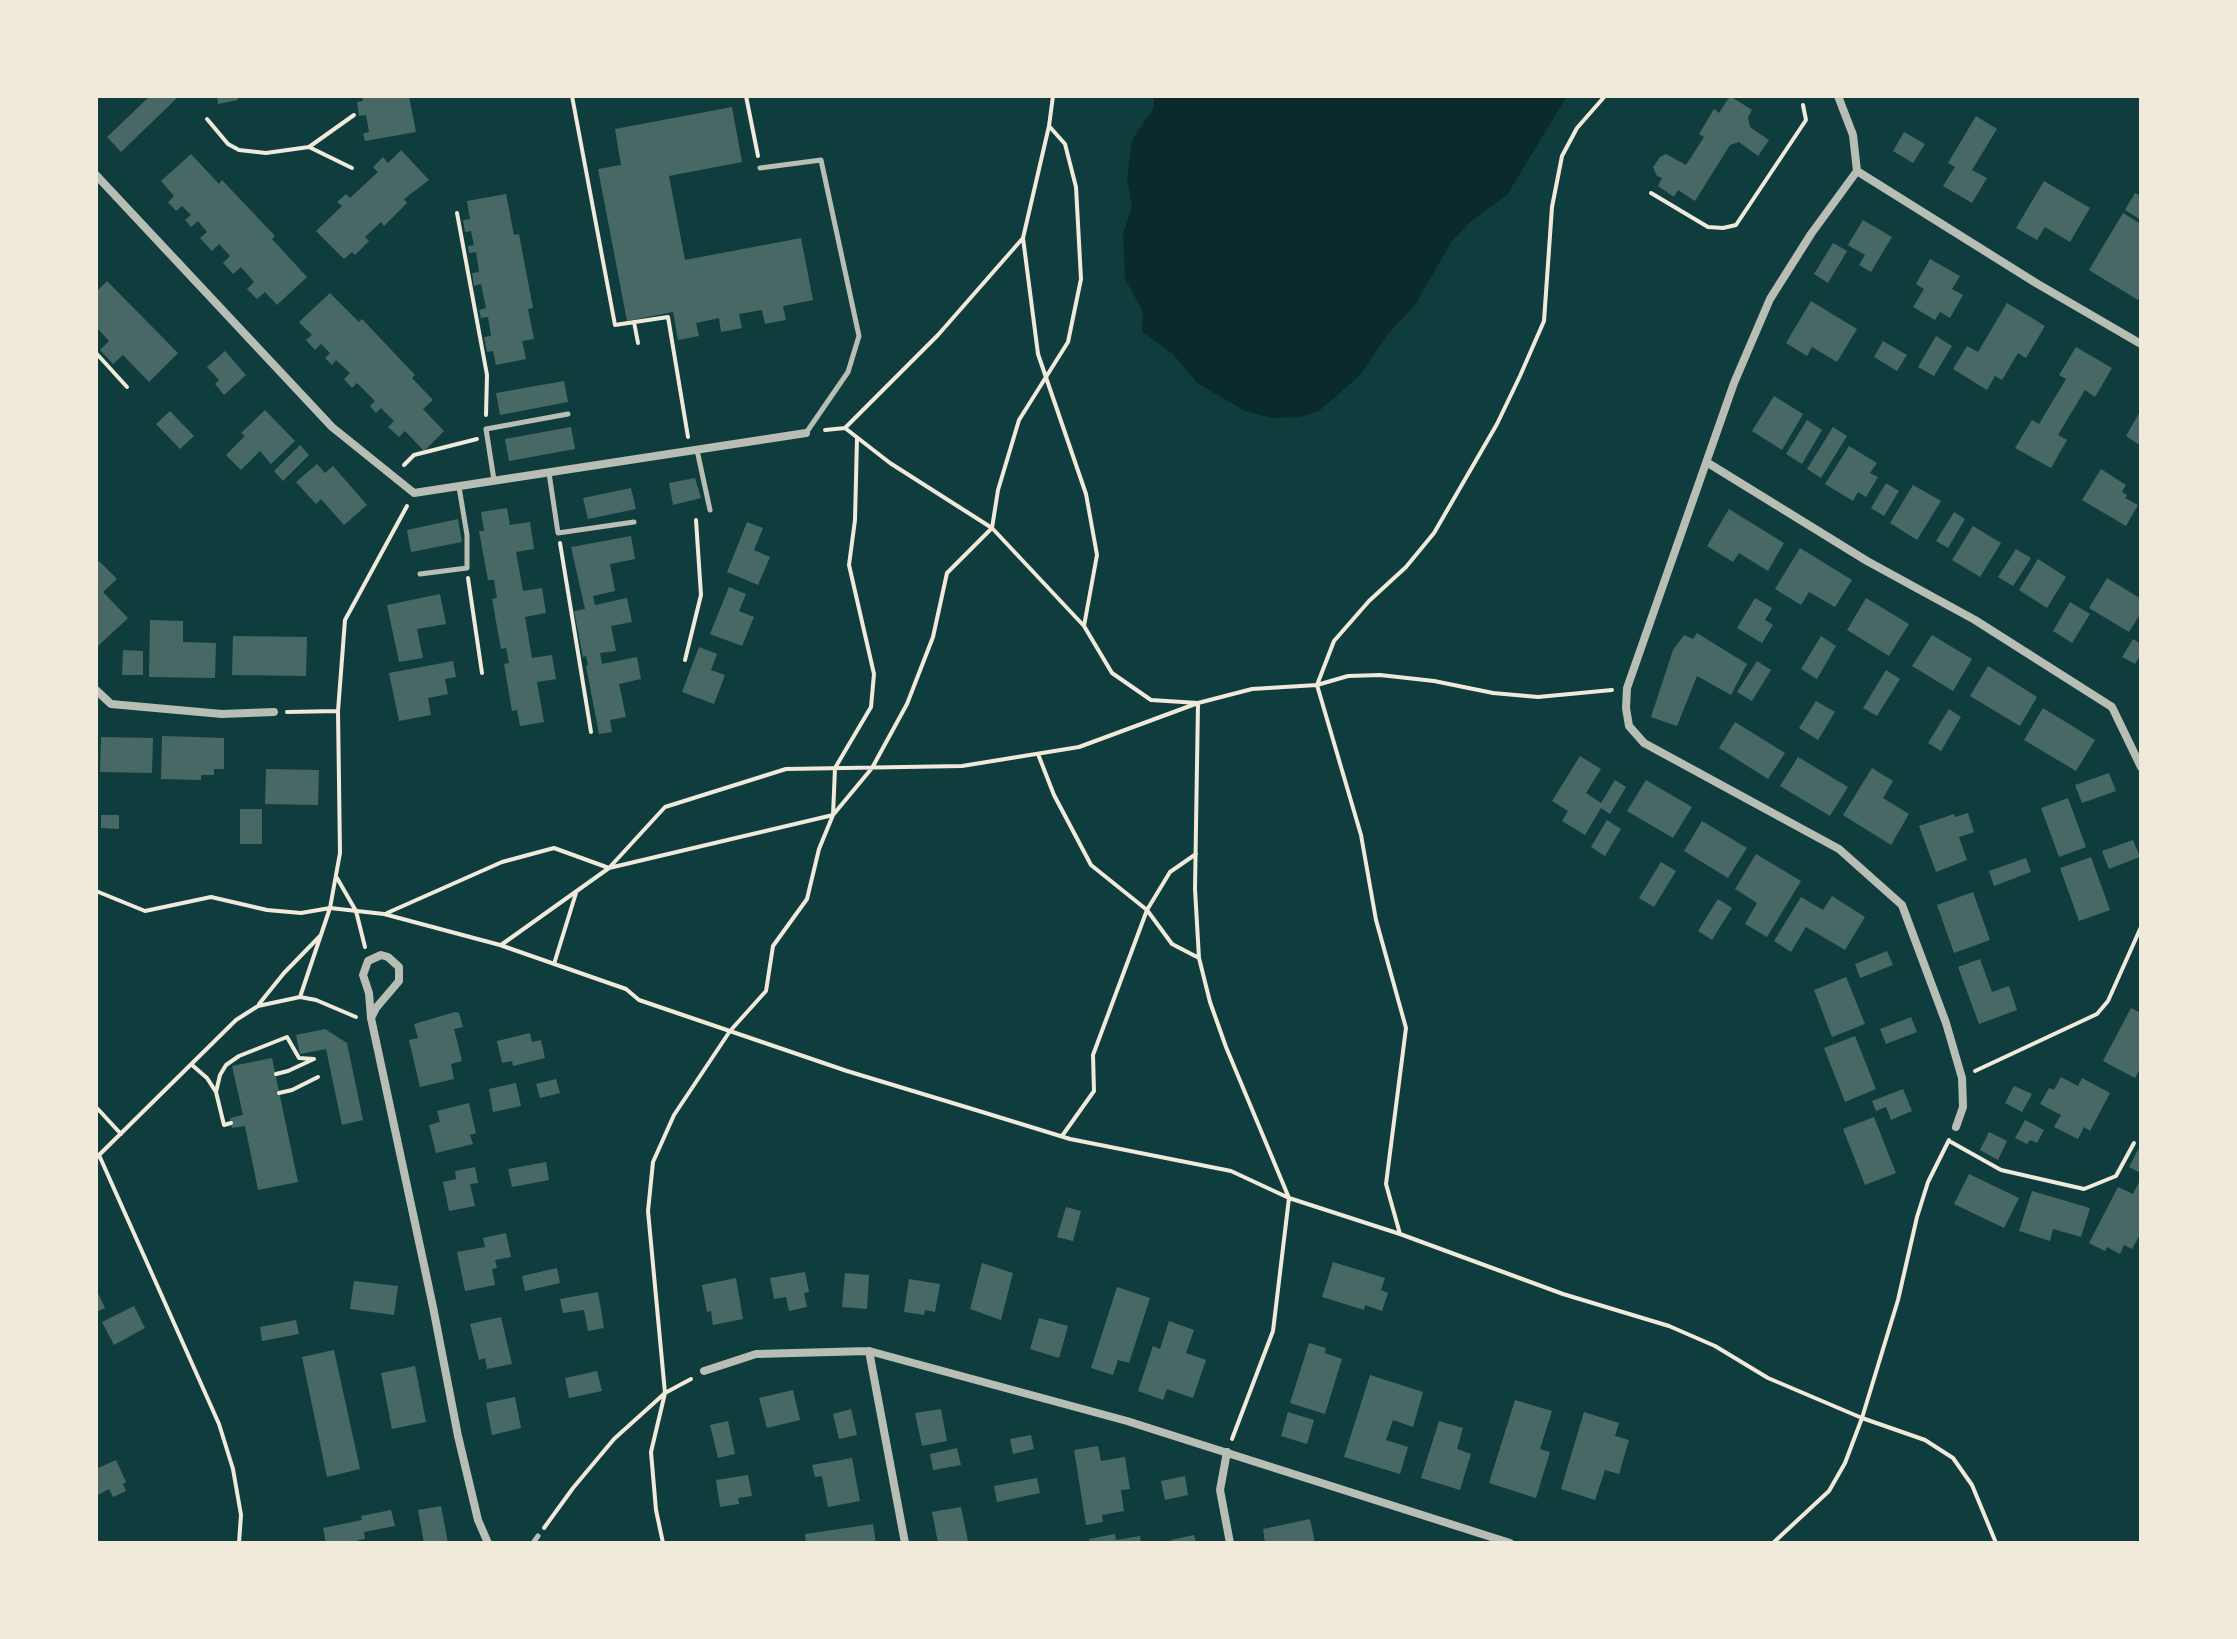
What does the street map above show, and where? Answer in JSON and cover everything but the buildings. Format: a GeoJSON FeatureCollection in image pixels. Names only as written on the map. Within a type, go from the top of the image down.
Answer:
{"type":"FeatureCollection","features":[{"type":"Feature","properties":{"kind":"street"},"geometry":{"type":"LineString","coordinates":[[1838,96],[1853,135],[1857,171],[1811,234],[1770,299],[1734,383],[1627,688],[1626,708],[1629,726],[1644,743],[1839,849],[1902,905],[1946,1023],[1962,1078],[1963,1107],[1956,1127]]}},
{"type":"Feature","properties":{"kind":"street"},"geometry":{"type":"LineString","coordinates":[[1857,171],[2036,283],[2141,344]]}},
{"type":"Feature","properties":{"kind":"street"},"geometry":{"type":"LineString","coordinates":[[96,175],[332,427],[414,493],[806,433]]}},
{"type":"Feature","properties":{"kind":"street"},"geometry":{"type":"LineString","coordinates":[[1708,463],[1867,561],[1975,620],[2112,707],[2141,767]]}},
{"type":"Feature","properties":{"kind":"street"},"geometry":{"type":"LineString","coordinates":[[96,690],[111,704],[222,714],[274,712]]}},
{"type":"Feature","properties":{"kind":"street"},"geometry":{"type":"LineString","coordinates":[[371,1018],[399,981],[395,961],[381,955],[368,961],[363,975],[371,1005],[371,1018],[458,1436],[478,1520],[488,1543]]}},
{"type":"Feature","properties":{"kind":"street"},"geometry":{"type":"LineString","coordinates":[[869,1351],[905,1543]]}},
{"type":"Feature","properties":{"kind":"street"},"geometry":{"type":"LineString","coordinates":[[704,1371],[756,1354],[869,1351],[1127,1421],[1510,1543]]}},
{"type":"Feature","properties":{"kind":"street"},"geometry":{"type":"LineString","coordinates":[[1227,1452],[1220,1490],[1230,1543]]}},
{"type":"Feature","properties":{"kind":"lane"},"geometry":{"type":"LineString","coordinates":[[760,168],[821,160],[859,336],[848,372],[806,433]]}},
{"type":"Feature","properties":{"kind":"lane"},"geometry":{"type":"LineString","coordinates":[[494,481],[486,429],[568,414]]}},
{"type":"Feature","properties":{"kind":"lane"},"geometry":{"type":"LineString","coordinates":[[694,451],[710,510]]}},
{"type":"Feature","properties":{"kind":"lane"},"geometry":{"type":"LineString","coordinates":[[549,473],[558,533],[634,522]]}},
{"type":"Feature","properties":{"kind":"lane"},"geometry":{"type":"LineString","coordinates":[[420,574],[467,568],[467,535],[459,487]]}},
{"type":"Feature","properties":{"kind":"lane"},"geometry":{"type":"LineString","coordinates":[[533,1543],[538,1536]]}},
{"type":"Feature","properties":{"kind":"path"},"geometry":{"type":"LineString","coordinates":[[572,96],[615,325],[668,317],[694,451]]}},
{"type":"Feature","properties":{"kind":"path"},"geometry":{"type":"LineString","coordinates":[[746,96],[760,168]]}},
{"type":"Feature","properties":{"kind":"path"},"geometry":{"type":"LineString","coordinates":[[1053,96],[1023,238],[1038,354],[1086,494],[1097,555],[1084,626]]}},
{"type":"Feature","properties":{"kind":"path"},"geometry":{"type":"LineString","coordinates":[[1400,1234],[1386,1184],[1406,1028],[1376,920],[1361,835],[1317,685],[1334,641],[1369,601],[1406,567],[1434,533],[1514,388],[1544,321],[1552,207],[1562,156],[1577,128],[1605,96]]}},
{"type":"Feature","properties":{"kind":"path"},"geometry":{"type":"LineString","coordinates":[[1651,193],[1708,227],[1736,225],[1806,120],[1803,105]]}},
{"type":"Feature","properties":{"kind":"path"},"geometry":{"type":"LineString","coordinates":[[207,119],[228,144],[239,150],[266,153],[309,147],[354,115]]}},
{"type":"Feature","properties":{"kind":"path"},"geometry":{"type":"LineString","coordinates":[[663,1543],[656,1510],[651,1452],[665,1393],[648,1211],[653,1162],[674,1115],[730,1031],[766,991],[773,946],[807,899],[819,849],[833,815],[872,768],[907,704],[928,651],[947,573],[992,528],[998,490],[1019,420],[1068,342],[1081,279],[1076,187],[1065,144],[1049,126]]}},
{"type":"Feature","properties":{"kind":"path"},"geometry":{"type":"LineString","coordinates":[[309,147],[352,168]]}},
{"type":"Feature","properties":{"kind":"path"},"geometry":{"type":"LineString","coordinates":[[457,213],[487,375],[486,429]]}},
{"type":"Feature","properties":{"kind":"path"},"geometry":{"type":"LineString","coordinates":[[806,433],[845,428],[938,335],[1023,238]]}},
{"type":"Feature","properties":{"kind":"path"},"geometry":{"type":"LineString","coordinates":[[634,322],[638,343]]}},
{"type":"Feature","properties":{"kind":"path"},"geometry":{"type":"LineString","coordinates":[[96,353],[127,387]]}},
{"type":"Feature","properties":{"kind":"path"},"geometry":{"type":"LineString","coordinates":[[845,428],[890,463],[992,528],[1084,626],[1112,673],[1151,700],[1198,703]]}},
{"type":"Feature","properties":{"kind":"path"},"geometry":{"type":"LineString","coordinates":[[392,475],[414,455],[487,436]]}},
{"type":"Feature","properties":{"kind":"path"},"geometry":{"type":"LineString","coordinates":[[833,815],[835,768],[871,707],[874,674],[849,565],[855,520],[857,437]]}},
{"type":"Feature","properties":{"kind":"path"},"geometry":{"type":"LineString","coordinates":[[300,997],[330,908],[340,853],[338,711],[345,620],[414,493]]}},
{"type":"Feature","properties":{"kind":"path"},"geometry":{"type":"LineString","coordinates":[[685,660],[701,595],[696,520]]}},
{"type":"Feature","properties":{"kind":"path"},"geometry":{"type":"LineString","coordinates":[[558,533],[591,732]]}},
{"type":"Feature","properties":{"kind":"path"},"geometry":{"type":"LineString","coordinates":[[467,568],[482,673]]}},
{"type":"Feature","properties":{"kind":"path"},"geometry":{"type":"LineString","coordinates":[[500,945],[609,868],[665,807],[786,769],[962,766],[1038,754],[1079,747],[1198,703],[1252,689],[1317,685],[1348,676],[1380,675],[1538,697],[1627,688]]}},
{"type":"Feature","properties":{"kind":"path"},"geometry":{"type":"LineString","coordinates":[[1198,703],[1196,854],[1199,958],[1226,1047],[1289,1198],[1273,1331],[1227,1452]]}},
{"type":"Feature","properties":{"kind":"path"},"geometry":{"type":"LineString","coordinates":[[274,712],[338,711]]}},
{"type":"Feature","properties":{"kind":"path"},"geometry":{"type":"LineString","coordinates":[[1038,754],[1054,795],[1091,865],[1147,910],[1172,944],[1199,958]]}},
{"type":"Feature","properties":{"kind":"path"},"geometry":{"type":"LineString","coordinates":[[384,914],[502,862],[554,848],[609,868],[833,815]]}},
{"type":"Feature","properties":{"kind":"path"},"geometry":{"type":"LineString","coordinates":[[1062,1136],[1094,1091],[1093,1055],[1147,910],[1170,872],[1196,854]]}},
{"type":"Feature","properties":{"kind":"path"},"geometry":{"type":"LineString","coordinates":[[336,876],[356,911],[368,961]]}},
{"type":"Feature","properties":{"kind":"path"},"geometry":{"type":"LineString","coordinates":[[96,891],[145,911],[211,897],[267,910],[301,913],[330,908],[384,914],[500,945],[626,989],[639,1000],[847,1071],[1062,1136],[1231,1171],[1289,1198],[1400,1234],[1563,1294],[1669,1326],[1715,1346],[1768,1378],[1862,1418],[1925,1440],[1953,1458],[1972,1485],[1996,1543]]}},
{"type":"Feature","properties":{"kind":"path"},"geometry":{"type":"LineString","coordinates":[[554,964],[577,891]]}},
{"type":"Feature","properties":{"kind":"path"},"geometry":{"type":"LineString","coordinates":[[1962,1078],[2097,1014],[2108,1001],[2141,927]]}},
{"type":"Feature","properties":{"kind":"path"},"geometry":{"type":"LineString","coordinates":[[239,1543],[241,1515],[233,1469],[219,1424],[98,1157],[236,1020],[258,1006],[284,973],[321,936]]}},
{"type":"Feature","properties":{"kind":"path"},"geometry":{"type":"LineString","coordinates":[[258,1006],[300,997],[316,1000],[356,1017],[371,1018]]}},
{"type":"Feature","properties":{"kind":"path"},"geometry":{"type":"LineString","coordinates":[[216,1092],[226,1065],[280,1038],[287,1037],[291,1041],[299,1058],[314,1059],[276,1074]]}},
{"type":"Feature","properties":{"kind":"path"},"geometry":{"type":"LineString","coordinates":[[192,1065],[207,1078],[216,1092],[224,1125],[231,1123]]}},
{"type":"Feature","properties":{"kind":"path"},"geometry":{"type":"LineString","coordinates":[[279,1093],[318,1077]]}},
{"type":"Feature","properties":{"kind":"path"},"geometry":{"type":"LineString","coordinates":[[96,1107],[121,1134]]}},
{"type":"Feature","properties":{"kind":"path"},"geometry":{"type":"LineString","coordinates":[[1773,1543],[1829,1491],[1845,1463],[1898,1300],[1928,1182],[1956,1127]]}},
{"type":"Feature","properties":{"kind":"path"},"geometry":{"type":"LineString","coordinates":[[1949,1140],[2001,1170],[2084,1189],[2116,1176],[2134,1143]]}},
{"type":"Feature","properties":{"kind":"path"},"geometry":{"type":"LineString","coordinates":[[538,1536],[614,1439],[665,1393],[704,1371]]}},
{"type":"Feature","properties":{"kind":"water"},"geometry":{"type":"Polygon","coordinates":[[[1154,96],[1567,96],[1507,195],[1471,221],[1452,241],[1415,305],[1387,335],[1360,375],[1319,411],[1300,417],[1272,418],[1245,411],[1197,383],[1173,354],[1142,332],[1143,312],[1125,279],[1123,234],[1132,207],[1127,179],[1132,140],[1154,107],[1154,96]]]}}]}
